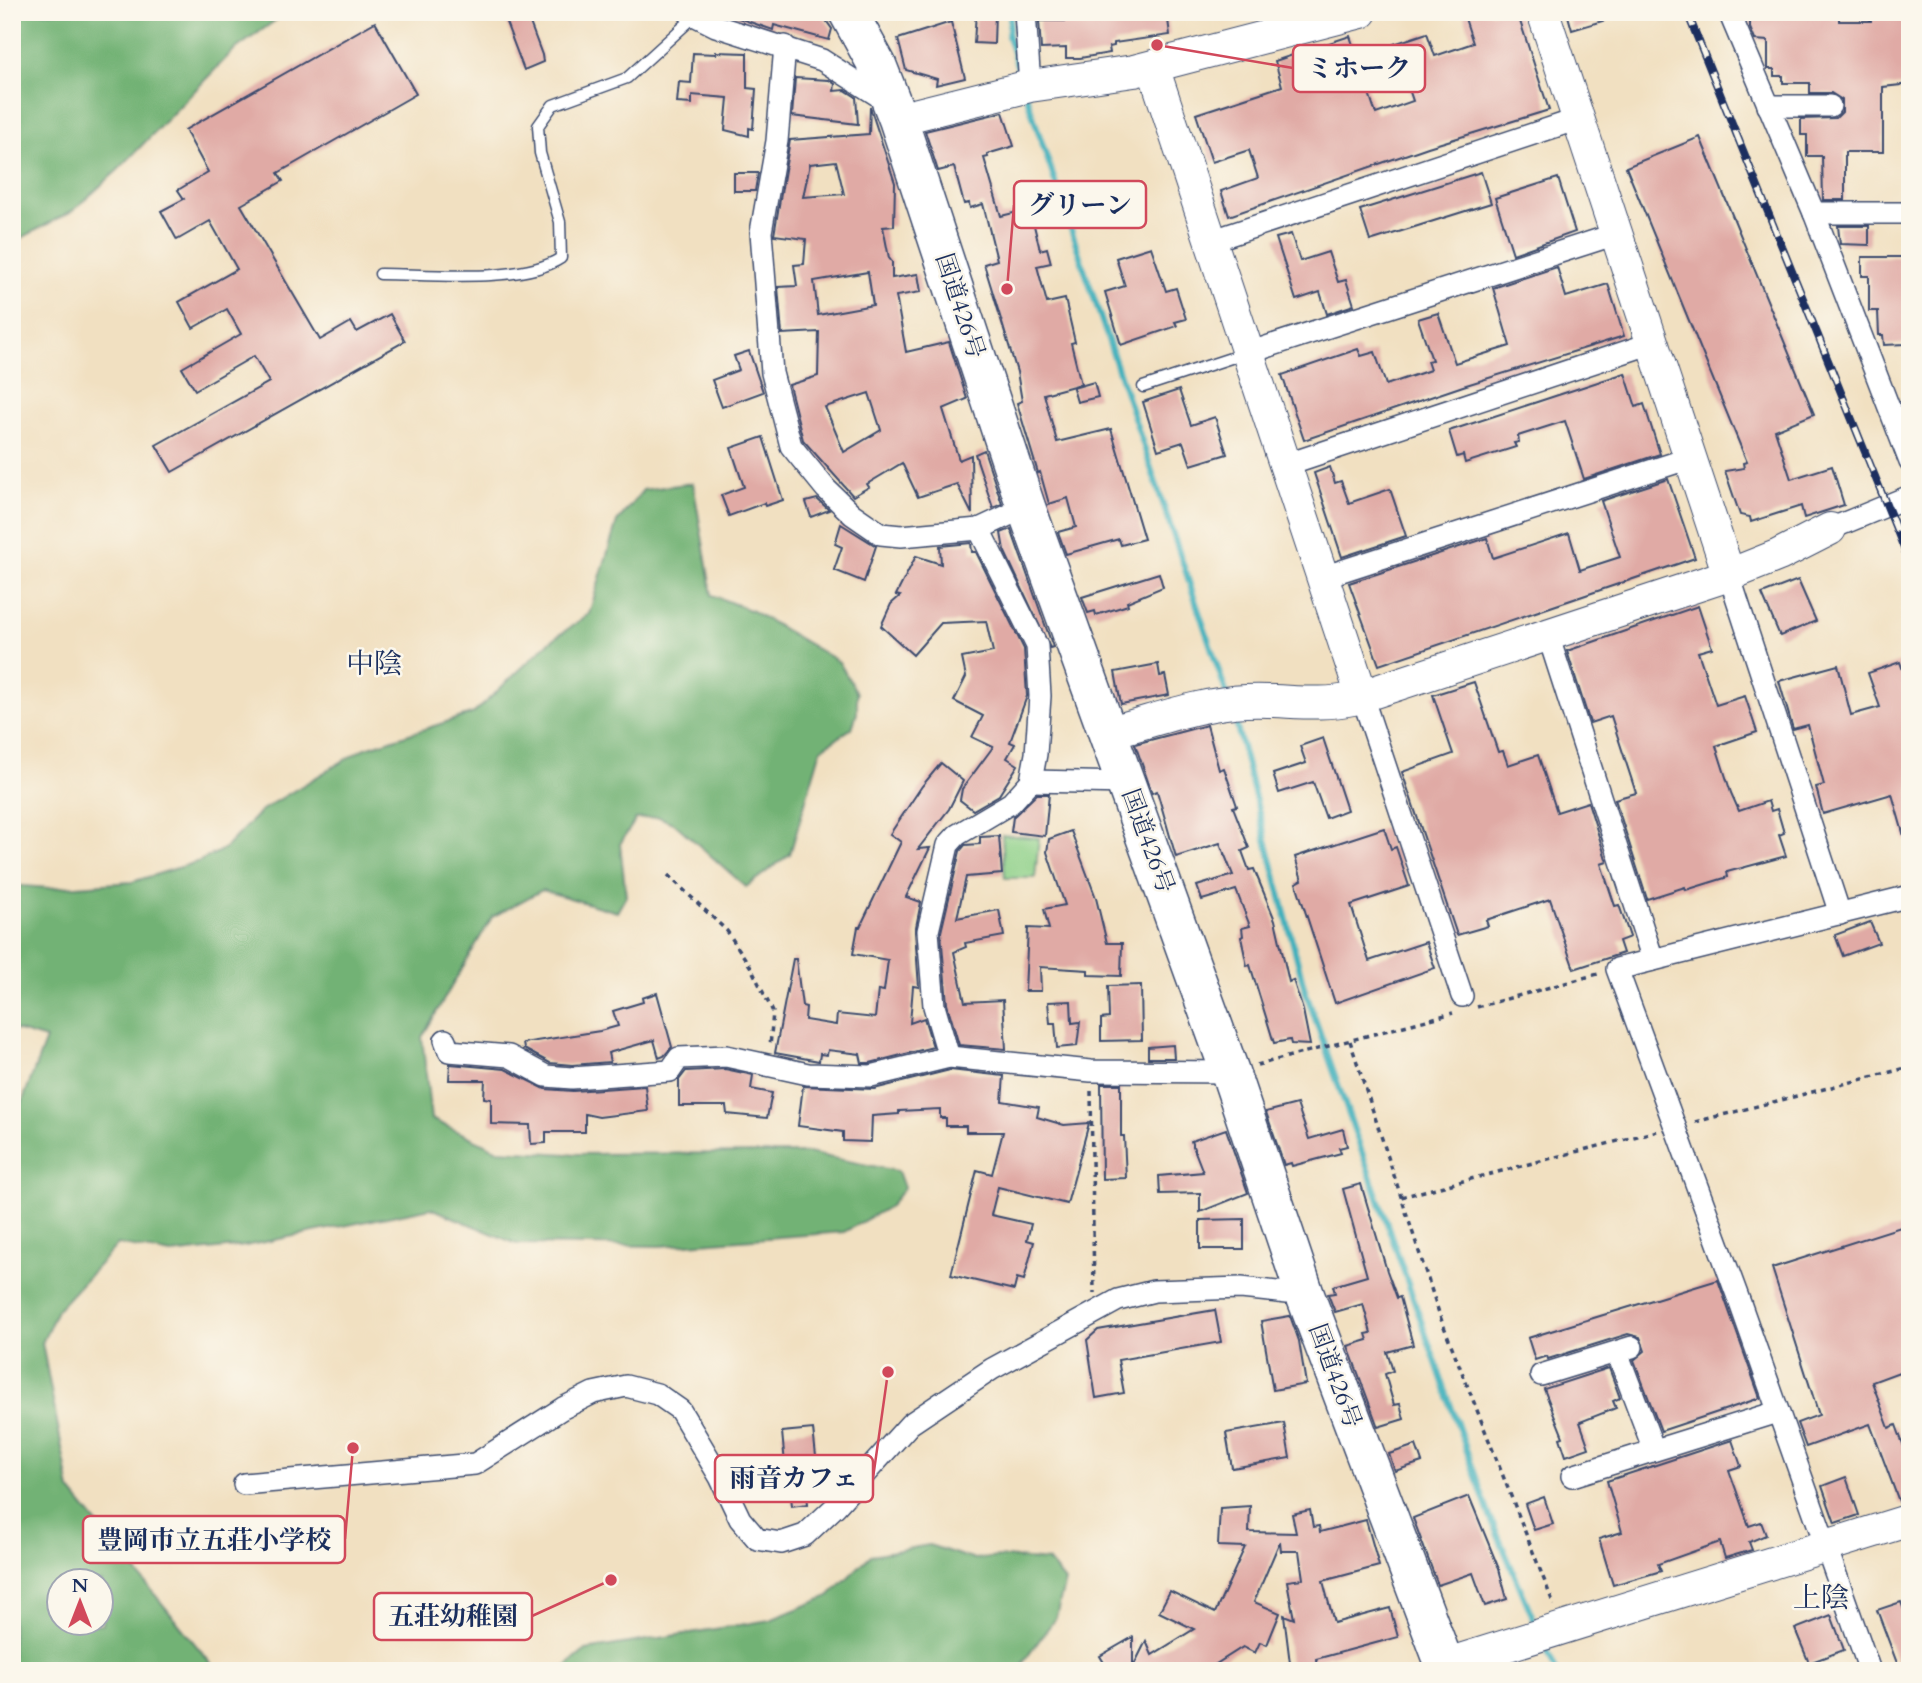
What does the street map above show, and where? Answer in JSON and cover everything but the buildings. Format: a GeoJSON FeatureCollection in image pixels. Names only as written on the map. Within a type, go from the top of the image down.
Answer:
{"type":"FeatureCollection","features":[{"type":"Feature","properties":{"kind":"highway","name":"国道426号"},"geometry":{"type":"LineString","coordinates":[[849,13],[877,65],[895,112],[1026,506],[1110,732],[1438,1669]]}},
{"type":"Feature","properties":{"kind":"street"},"geometry":{"type":"LineString","coordinates":[[1025,12],[1030,86]]}},
{"type":"Feature","properties":{"kind":"street"},"geometry":{"type":"LineString","coordinates":[[691,15],[785,46],[837,67],[895,112],[1030,86],[1153,67],[1271,24],[1361,12]]}},
{"type":"Feature","properties":{"kind":"street"},"geometry":{"type":"LineString","coordinates":[[1543,12],[1840,914]]}},
{"type":"Feature","properties":{"kind":"street"},"geometry":{"type":"LineString","coordinates":[[1729,12],[1814,213],[1910,462]]}},
{"type":"Feature","properties":{"kind":"street"},"geometry":{"type":"LineString","coordinates":[[785,46],[777,141],[761,232],[772,373],[792,446],[810,471],[852,514],[881,534],[901,536],[979,529],[1026,506]]}},
{"type":"Feature","properties":{"kind":"street"},"geometry":{"type":"LineString","coordinates":[[1153,67],[1462,996]]}},
{"type":"Feature","properties":{"kind":"street"},"geometry":{"type":"LineString","coordinates":[[1768,106],[1830,106]]}},
{"type":"Feature","properties":{"kind":"street"},"geometry":{"type":"LineString","coordinates":[[1211,242],[1578,120]]}},
{"type":"Feature","properties":{"kind":"street"},"geometry":{"type":"LineString","coordinates":[[1814,213],[1910,213]]}},
{"type":"Feature","properties":{"kind":"street"},"geometry":{"type":"LineString","coordinates":[[1248,353],[1616,234]]}},
{"type":"Feature","properties":{"kind":"street"},"geometry":{"type":"LineString","coordinates":[[1285,465],[1652,344]]}},
{"type":"Feature","properties":{"kind":"street"},"geometry":{"type":"LineString","coordinates":[[1323,577],[1690,458]]}},
{"type":"Feature","properties":{"kind":"street"},"geometry":{"type":"LineString","coordinates":[[1110,732],[1228,702],[1264,701],[1320,705],[1362,696],[1729,575],[1910,496]]}},
{"type":"Feature","properties":{"kind":"street"},"geometry":{"type":"LineString","coordinates":[[950,1057],[934,1006],[928,931],[948,845],[957,835],[1011,803],[1031,781],[1040,696],[1037,646],[979,529]]}},
{"type":"Feature","properties":{"kind":"street"},"geometry":{"type":"LineString","coordinates":[[1548,635],[1653,960]]}},
{"type":"Feature","properties":{"kind":"street"},"geometry":{"type":"LineString","coordinates":[[1031,781],[1128,783]]}},
{"type":"Feature","properties":{"kind":"street"},"geometry":{"type":"LineString","coordinates":[[1870,1671],[1617,969],[1910,896]]}},
{"type":"Feature","properties":{"kind":"street"},"geometry":{"type":"LineString","coordinates":[[445,1040],[449,1051],[509,1056],[546,1076],[559,1077],[670,1071],[679,1058],[726,1056],[808,1074],[872,1076],[950,1057],[1091,1071],[1230,1072]]}},
{"type":"Feature","properties":{"kind":"street"},"geometry":{"type":"LineString","coordinates":[[244,1483],[475,1464],[563,1408],[593,1394],[626,1386],[657,1394],[680,1410],[720,1477],[740,1519],[757,1539],[781,1543],[805,1535],[836,1506],[910,1424],[992,1368],[1118,1300],[1135,1293],[1216,1289],[1305,1295]]}},
{"type":"Feature","properties":{"kind":"street"},"geometry":{"type":"LineString","coordinates":[[1541,1375],[1625,1349],[1654,1450]]}},
{"type":"Feature","properties":{"kind":"street"},"geometry":{"type":"LineString","coordinates":[[1572,1476],[1777,1412]]}},
{"type":"Feature","properties":{"kind":"street"},"geometry":{"type":"LineString","coordinates":[[1438,1669],[1910,1520]]}},
{"type":"Feature","properties":{"kind":"lane"},"geometry":{"type":"LineString","coordinates":[[380,274],[505,274],[546,268],[561,258],[560,222],[540,153],[538,126],[553,105],[627,78],[691,15]]}},
{"type":"Feature","properties":{"kind":"lane"},"geometry":{"type":"LineString","coordinates":[[1143,387],[1248,353]]}},
{"type":"Feature","properties":{"kind":"path"},"geometry":{"type":"LineString","coordinates":[[668,875],[727,931],[750,966],[773,1012],[767,1066]]}},
{"type":"Feature","properties":{"kind":"path"},"geometry":{"type":"LineString","coordinates":[[1230,1072],[1348,1042],[1551,1633]]}},
{"type":"Feature","properties":{"kind":"path"},"geometry":{"type":"LineString","coordinates":[[1401,1197],[1910,1067]]}},
{"type":"Feature","properties":{"kind":"path"},"geometry":{"type":"LineString","coordinates":[[1091,1071],[1094,1301]]}},
{"type":"Feature","properties":{"kind":"green space"},"geometry":{"type":"Polygon","coordinates":[[[12,12],[287,12],[233,51],[119,169],[74,210],[12,243],[12,12]]]}},
{"type":"Feature","properties":{"kind":"green space"},"geometry":{"type":"Polygon","coordinates":[[[693,483],[712,595],[752,611],[839,662],[857,693],[857,713],[852,728],[821,749],[790,854],[746,887],[675,824],[659,817],[636,819],[620,844],[626,896],[617,912],[542,890],[492,917],[422,1037],[431,1119],[498,1150],[568,1154],[808,1153],[898,1171],[904,1188],[890,1206],[844,1232],[660,1246],[517,1244],[431,1208],[245,1246],[171,1254],[118,1244],[57,1310],[42,1343],[70,1490],[217,1671],[12,1671],[12,1129],[46,1039],[12,1029],[12,885],[49,888],[132,882],[200,861],[224,849],[262,810],[363,749],[474,713],[548,643],[589,614],[617,522],[643,490],[693,483]]]}},
{"type":"Feature","properties":{"kind":"green space"},"geometry":{"type":"Polygon","coordinates":[[[1002,835],[1039,838],[1035,878],[1005,878],[1002,835]]]}},
{"type":"Feature","properties":{"kind":"green space"},"geometry":{"type":"Polygon","coordinates":[[[929,1545],[972,1559],[1005,1557],[1048,1561],[1065,1581],[1056,1617],[1017,1671],[560,1671],[586,1650],[770,1620],[829,1596],[871,1555],[929,1545]]]}},
{"type":"Feature","properties":{"kind":"waterway"},"geometry":{"type":"LineString","coordinates":[[1011,12],[1008,36],[1021,78]]}},
{"type":"Feature","properties":{"kind":"waterway"},"geometry":{"type":"LineString","coordinates":[[1026,95],[1227,695]]}},
{"type":"Feature","properties":{"kind":"waterway"},"geometry":{"type":"LineString","coordinates":[[1233,712],[1305,990],[1490,1517],[1537,1627]]}},
{"type":"Feature","properties":{"kind":"waterway"},"geometry":{"type":"LineString","coordinates":[[1544,1644],[1556,1671]]}},
{"type":"Feature","properties":{"kind":"railway"},"geometry":{"type":"LineString","coordinates":[[1687,12],[1910,563]]}},
{"type":"Feature","properties":{"kind":"place","name":"ミホーク"},"geometry":{"type":"Point","coordinates":[1157,45]}},
{"type":"Feature","properties":{"kind":"place","name":"グリーン"},"geometry":{"type":"Point","coordinates":[1007,289]}},
{"type":"Feature","properties":{"kind":"place","name":"雨音カフェ"},"geometry":{"type":"Point","coordinates":[888,1372]}},
{"type":"Feature","properties":{"kind":"place","name":"豊岡市立五荘小学校"},"geometry":{"type":"Point","coordinates":[353,1448]}},
{"type":"Feature","properties":{"kind":"place","name":"五荘幼稚園"},"geometry":{"type":"Point","coordinates":[611,1580]}},
{"type":"Feature","properties":{"kind":"district","name":"中陰"},"geometry":{"type":"Point","coordinates":[374,664]}},
{"type":"Feature","properties":{"kind":"district","name":"上陰"},"geometry":{"type":"Point","coordinates":[1821,1598]}}]}
